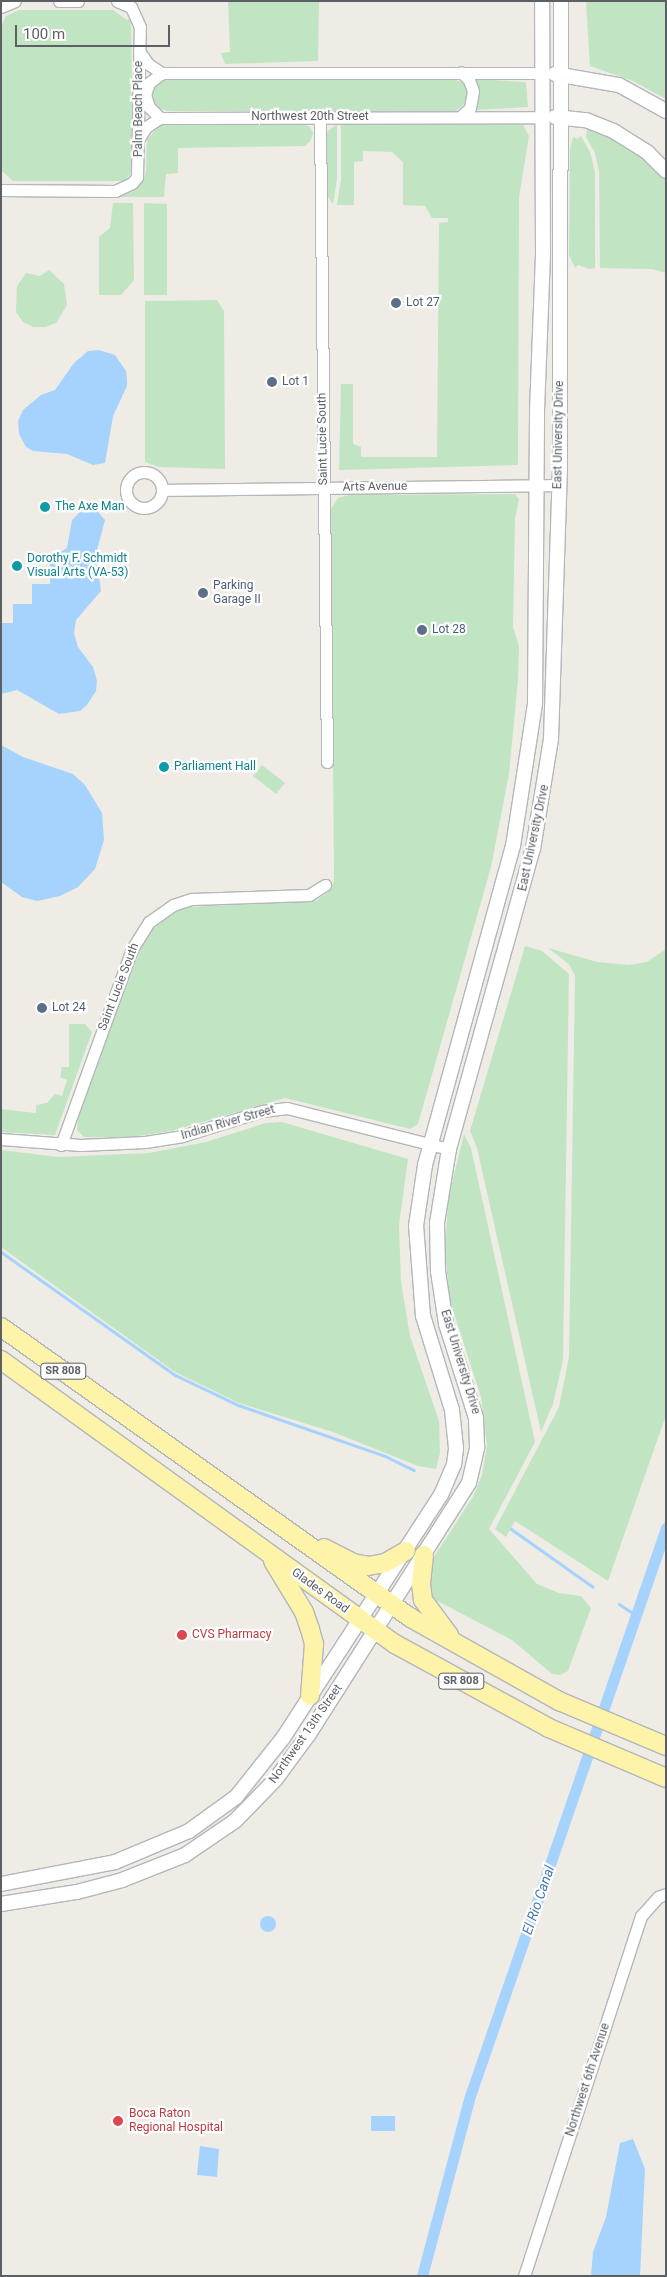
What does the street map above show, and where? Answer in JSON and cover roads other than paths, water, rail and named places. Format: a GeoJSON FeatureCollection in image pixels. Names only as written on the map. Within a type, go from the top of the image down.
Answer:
{"type":"FeatureCollection","features":[{"type":"Feature","properties":{"kind":"main road","name":"SR 808"},"geometry":{"type":"LineString","coordinates":[[1,1327],[272,1522],[392,1605],[457,1645],[560,1701],[666,1746]]}},
{"type":"Feature","properties":{"kind":"main road","name":"Glades Road"},"geometry":{"type":"LineString","coordinates":[[1,1360],[375,1630],[549,1728],[666,1778]]}},
{"type":"Feature","properties":{"kind":"main road"},"geometry":{"type":"LineString","coordinates":[[76,1413],[88,1410],[124,1416]]}},
{"type":"Feature","properties":{"kind":"main road"},"geometry":{"type":"LineString","coordinates":[[272,1522],[360,1565],[379,1565],[406,1551]]}},
{"type":"Feature","properties":{"kind":"main road"},"geometry":{"type":"LineString","coordinates":[[269,1554],[304,1612],[310,1629],[314,1644],[310,1696]]}},
{"type":"Feature","properties":{"kind":"main road"},"geometry":{"type":"LineString","coordinates":[[424,1556],[420,1584],[424,1603],[457,1645]]}},
{"type":"Feature","properties":{"kind":"street"},"geometry":{"type":"LineString","coordinates":[[1,7],[16,1]]}},
{"type":"Feature","properties":{"kind":"street"},"geometry":{"type":"LineString","coordinates":[[59,1],[78,1]]}},
{"type":"Feature","properties":{"kind":"street","name":"Palm Beach Place"},"geometry":{"type":"LineString","coordinates":[[1,190],[115,191],[132,183],[139,169],[140,27],[136,14],[117,1]]}},
{"type":"Feature","properties":{"kind":"street","name":"East University Drive"},"geometry":{"type":"LineString","coordinates":[[359,1619],[406,1551],[449,1481],[456,1448],[452,1410],[428,1339],[418,1277],[418,1198],[430,1145],[506,874],[524,790],[536,677],[536,485],[544,117],[542,1]]}},
{"type":"Feature","properties":{"kind":"street","name":"East University Drive"},"geometry":{"type":"LineString","coordinates":[[375,1630],[424,1556],[469,1482],[478,1433],[474,1407],[446,1324],[438,1271],[437,1223],[449,1150],[528,869],[547,776],[554,698],[559,485],[563,117],[561,1]]}},
{"type":"Feature","properties":{"kind":"street"},"geometry":{"type":"LineString","coordinates":[[139,51],[148,64],[162,73],[544,72],[563,74],[619,85],[666,111]]}},
{"type":"Feature","properties":{"kind":"street"},"geometry":{"type":"LineString","coordinates":[[460,117],[470,108],[473,92],[469,80],[461,72]]}},
{"type":"Feature","properties":{"kind":"street"},"geometry":{"type":"LineString","coordinates":[[139,138],[146,126],[160,118],[149,107],[146,95],[149,83],[162,73]]}},
{"type":"Feature","properties":{"kind":"street","name":"Saint Lucie South"},"geometry":{"type":"LineString","coordinates":[[320,117],[327,762]]}},
{"type":"Feature","properties":{"kind":"street","name":"Northwest 20th Street"},"geometry":{"type":"LineString","coordinates":[[160,118],[563,117],[586,120],[615,132],[647,152],[666,171]]}},
{"type":"Feature","properties":{"kind":"street","name":"Arts Avenue"},"geometry":{"type":"LineString","coordinates":[[162,490],[559,485]]}},
{"type":"Feature","properties":{"kind":"street","name":"Saint Lucie South"},"geometry":{"type":"LineString","coordinates":[[61,1144],[132,949],[150,922],[173,905],[192,899],[309,895],[325,884]]}},
{"type":"Feature","properties":{"kind":"street","name":"Indian River Street"},"geometry":{"type":"LineString","coordinates":[[1,1139],[61,1144],[105,1145],[182,1136],[262,1111],[287,1108],[449,1150]]}},
{"type":"Feature","properties":{"kind":"street","name":"Northwest 13th Street"},"geometry":{"type":"LineString","coordinates":[[1,1884],[48,1878],[115,1862],[172,1839],[206,1820],[236,1797],[260,1770],[359,1619]]}},
{"type":"Feature","properties":{"kind":"street","name":"Northwest 13th Street"},"geometry":{"type":"LineString","coordinates":[[1,1904],[76,1892],[122,1880],[185,1855],[234,1821],[287,1765],[375,1630]]}},
{"type":"Feature","properties":{"kind":"street","name":"Northwest 6th Avenue"},"geometry":{"type":"LineString","coordinates":[[524,2276],[641,1916],[658,1897],[666,1894]]}},
{"type":"Feature","properties":{"kind":"water"},"geometry":{"type":"Polygon","coordinates":[[[99,350],[115,355],[126,371],[127,379],[127,386],[113,416],[105,463],[93,465],[67,454],[33,451],[26,447],[19,434],[18,421],[23,410],[41,395],[55,390],[74,363],[88,351],[99,350]]]}},
{"type":"Feature","properties":{"kind":"water"},"geometry":{"type":"Polygon","coordinates":[[[80,512],[98,512],[105,520],[96,554],[101,591],[76,620],[74,633],[78,647],[93,667],[97,681],[96,691],[87,705],[80,711],[59,714],[17,690],[1,694],[1,623],[13,623],[13,604],[32,604],[32,584],[50,584],[50,559],[67,548],[72,520],[80,512]]]}},
{"type":"Feature","properties":{"kind":"water"},"geometry":{"type":"Polygon","coordinates":[[[1,745],[23,757],[73,774],[85,785],[102,813],[104,840],[95,869],[78,887],[60,896],[37,901],[22,897],[1,882],[1,745]]]}},
{"type":"Feature","properties":{"kind":"water"},"geometry":{"type":"Polygon","coordinates":[[[268,1916],[276,1924],[268,1932],[260,1924],[268,1916]]]}},
{"type":"Feature","properties":{"kind":"water"},"geometry":{"type":"Polygon","coordinates":[[[371,2116],[395,2116],[395,2131],[371,2131],[371,2116]]]}},
{"type":"Feature","properties":{"kind":"water"},"geometry":{"type":"Polygon","coordinates":[[[633,2139],[645,2169],[640,2276],[591,2276],[593,2252],[606,2217],[620,2143],[633,2139]]]}},
{"type":"Feature","properties":{"kind":"water"},"geometry":{"type":"Polygon","coordinates":[[[200,2146],[219,2149],[217,2177],[197,2175],[200,2146]]]}},
{"type":"Feature","properties":{"kind":"waterway"},"geometry":{"type":"LineString","coordinates":[[1,1252],[175,1375],[238,1405],[385,1456],[414,1470]]}},
{"type":"Feature","properties":{"kind":"waterway","name":"El Rio Canal"},"geometry":{"type":"LineString","coordinates":[[422,2276],[470,2096],[666,1528]]}},
{"type":"Feature","properties":{"kind":"waterway"},"geometry":{"type":"LineString","coordinates":[[511,1529],[593,1587]]}},
{"type":"Feature","properties":{"kind":"waterway"},"geometry":{"type":"LineString","coordinates":[[619,1604],[637,1616]]}},
{"type":"Feature","properties":{"kind":"place","name":"Lot 27"},"geometry":{"type":"Point","coordinates":[396,303]}},
{"type":"Feature","properties":{"kind":"place","name":"Lot 1"},"geometry":{"type":"Point","coordinates":[272,382]}},
{"type":"Feature","properties":{"kind":"place","name":"The Axe Man"},"geometry":{"type":"Point","coordinates":[45,507]}},
{"type":"Feature","properties":{"kind":"place","name":"Dorothy F. Schmidt Visual Arts (VA-53)"},"geometry":{"type":"Point","coordinates":[17,566]}},
{"type":"Feature","properties":{"kind":"place","name":"Parking Garage II"},"geometry":{"type":"Point","coordinates":[203,593]}},
{"type":"Feature","properties":{"kind":"place","name":"Lot 28"},"geometry":{"type":"Point","coordinates":[422,630]}},
{"type":"Feature","properties":{"kind":"place","name":"Parliament Hall"},"geometry":{"type":"Point","coordinates":[164,767]}},
{"type":"Feature","properties":{"kind":"place","name":"Lot 24"},"geometry":{"type":"Point","coordinates":[42,1008]}},
{"type":"Feature","properties":{"kind":"place","name":"CVS Pharmacy"},"geometry":{"type":"Point","coordinates":[182,1635]}},
{"type":"Feature","properties":{"kind":"place","name":"Boca Raton Regional Hospital"},"geometry":{"type":"Point","coordinates":[118,2121]}}]}
